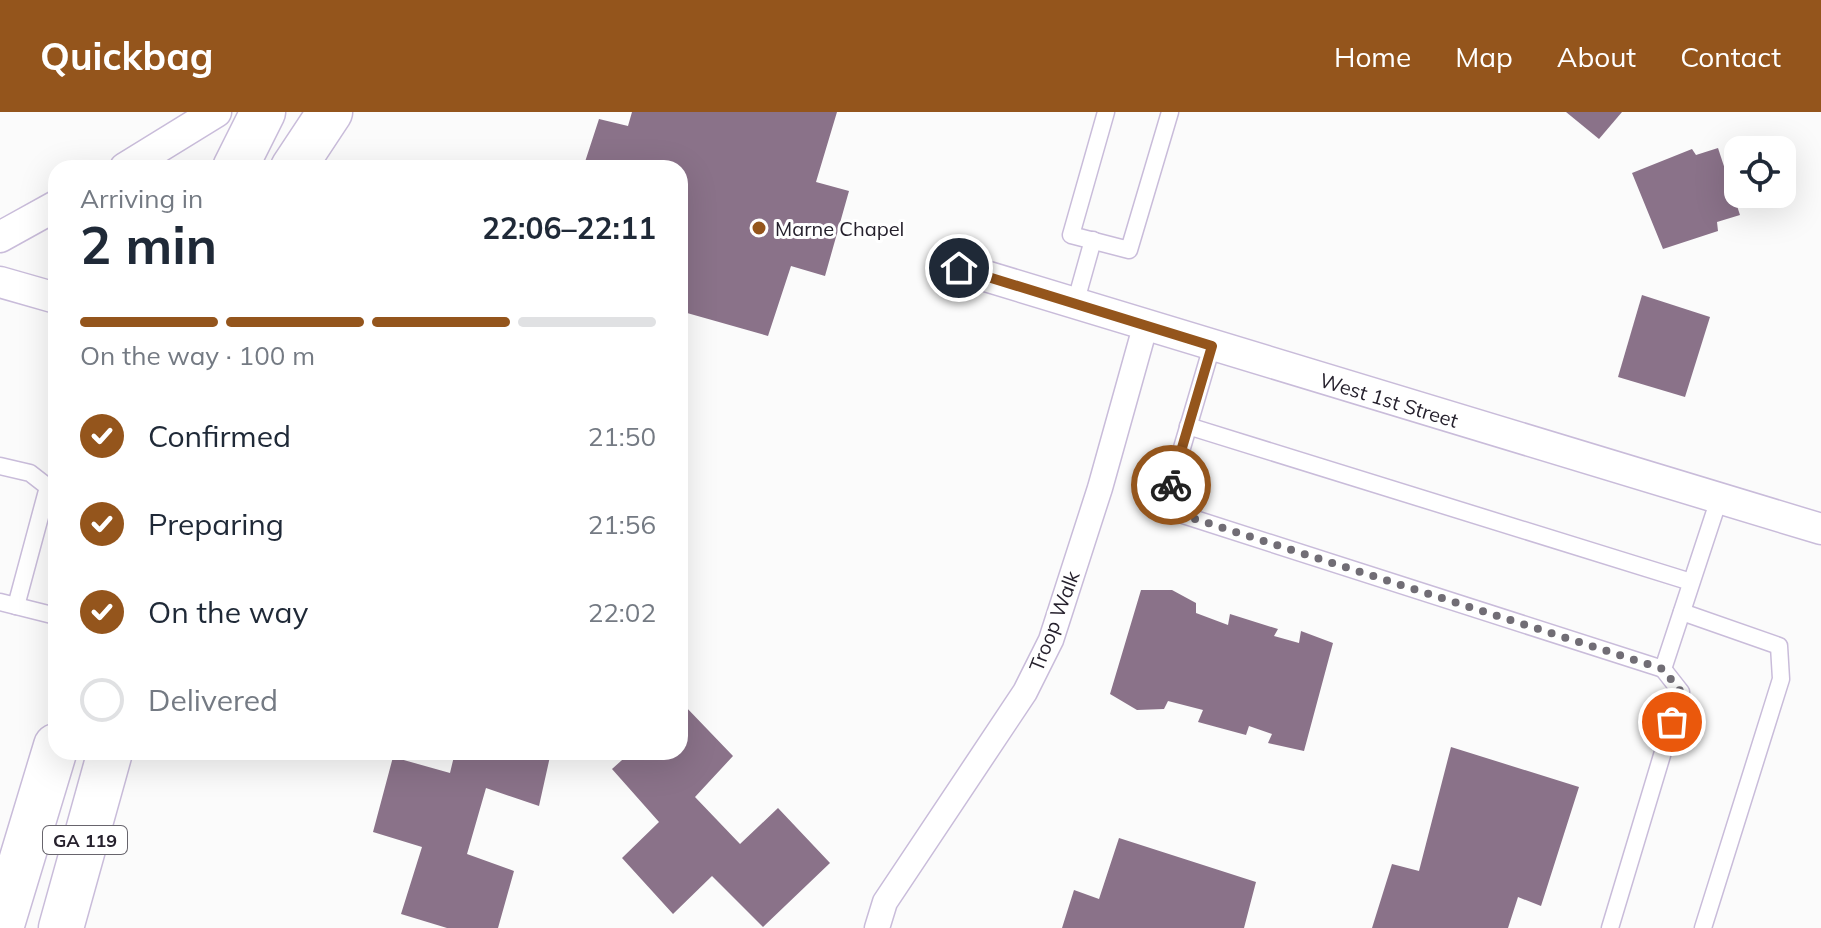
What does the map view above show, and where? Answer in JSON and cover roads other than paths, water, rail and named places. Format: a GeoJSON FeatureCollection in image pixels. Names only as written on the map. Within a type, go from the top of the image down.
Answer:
{"type":"FeatureCollection","features":[{"type":"Feature","properties":{"kind":"main road"},"geometry":{"type":"LineString","coordinates":[[239,160],[263,112]]}},
{"type":"Feature","properties":{"kind":"main road"},"geometry":{"type":"LineString","coordinates":[[298,160],[330,112]]}},
{"type":"Feature","properties":{"kind":"main road","name":"GA 119"},"geometry":{"type":"LineString","coordinates":[[1,928],[9,874],[51,760]]}},
{"type":"Feature","properties":{"kind":"main road","name":"GA 119"},"geometry":{"type":"LineString","coordinates":[[61,928],[108,760]]}},
{"type":"Feature","properties":{"kind":"street"},"geometry":{"type":"LineString","coordinates":[[138,160],[216,112]]}},
{"type":"Feature","properties":{"kind":"street"},"geometry":{"type":"LineString","coordinates":[[0,237],[48,210]]}},
{"type":"Feature","properties":{"kind":"street","name":"West 1st Street"},"geometry":{"type":"LineString","coordinates":[[959,268],[1145,327],[1821,529]]}},
{"type":"Feature","properties":{"kind":"street"},"geometry":{"type":"LineString","coordinates":[[0,282],[48,296]]}},
{"type":"Feature","properties":{"kind":"street","name":"Troop Walk"},"geometry":{"type":"LineString","coordinates":[[877,928],[885,902],[1025,692],[1051,640],[1100,488],[1145,327]]}},
{"type":"Feature","properties":{"kind":"lane"},"geometry":{"type":"LineString","coordinates":[[1106,112],[1071,235],[1129,250],[1170,112]]}},
{"type":"Feature","properties":{"kind":"lane"},"geometry":{"type":"LineString","coordinates":[[1075,304],[1093,240]]}},
{"type":"Feature","properties":{"kind":"lane"},"geometry":{"type":"LineString","coordinates":[[1212,346],[1164,509],[1663,669],[1681,692],[1610,928]]}},
{"type":"Feature","properties":{"kind":"lane"},"geometry":{"type":"LineString","coordinates":[[1188,426],[1691,582]]}},
{"type":"Feature","properties":{"kind":"lane"},"geometry":{"type":"LineString","coordinates":[[0,466],[30,473],[48,487],[8,604],[48,614]]}},
{"type":"Feature","properties":{"kind":"lane"},"geometry":{"type":"LineString","coordinates":[[1663,669],[1719,499]]}},
{"type":"Feature","properties":{"kind":"lane"},"geometry":{"type":"LineString","coordinates":[[1682,612],[1779,646],[1781,679],[1703,928]]}},
{"type":"Feature","properties":{"kind":"place","name":"Marne Chapel"},"geometry":{"type":"Point","coordinates":[759,228]}}]}
